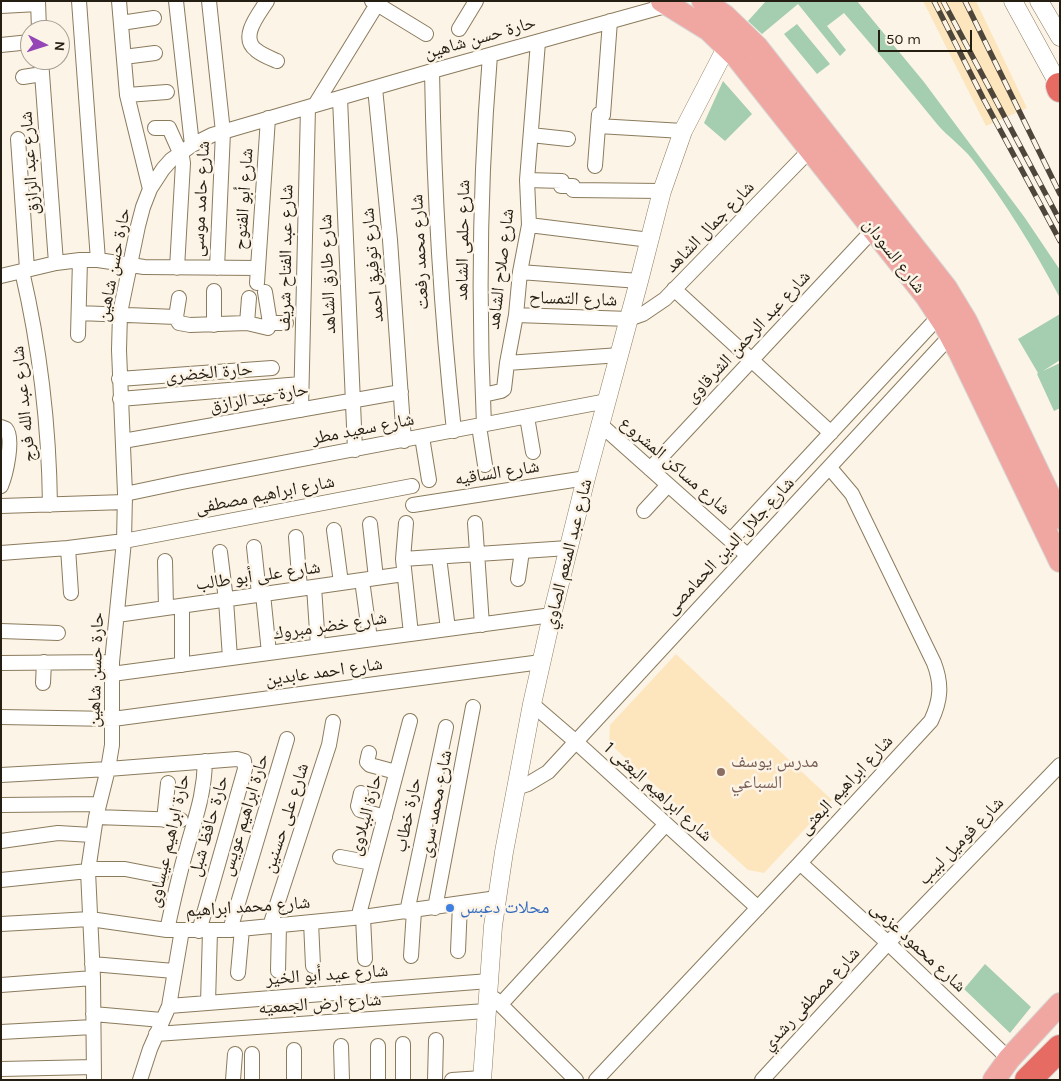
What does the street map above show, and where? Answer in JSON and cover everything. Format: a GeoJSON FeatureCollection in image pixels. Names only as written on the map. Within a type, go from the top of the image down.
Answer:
{"type":"FeatureCollection","features":[{"type":"Feature","properties":{"kind":"highway"},"geometry":{"type":"LineString","coordinates":[[1028,1080],[1060,1048]]}},
{"type":"Feature","properties":{"kind":"main road","name":"شارع السودان"},"geometry":{"type":"LineString","coordinates":[[703,1],[725,16],[748,37],[804,124],[810,150],[926,296],[947,308]]}},
{"type":"Feature","properties":{"kind":"main road","name":"شارع السودان"},"geometry":{"type":"LineString","coordinates":[[665,3],[709,30],[727,46],[804,124],[937,276],[947,308],[1060,518]]}},
{"type":"Feature","properties":{"kind":"main road","name":"شارع السودان"},"geometry":{"type":"LineString","coordinates":[[958,328],[1060,561]]}},
{"type":"Feature","properties":{"kind":"main road"},"geometry":{"type":"LineString","coordinates":[[994,1080],[1009,1059],[1060,1004]]}},
{"type":"Feature","properties":{"kind":"street"},"geometry":{"type":"LineString","coordinates":[[80,1],[98,260]]}},
{"type":"Feature","properties":{"kind":"street"},"geometry":{"type":"LineString","coordinates":[[119,1],[128,95],[150,190]]}},
{"type":"Feature","properties":{"kind":"street"},"geometry":{"type":"LineString","coordinates":[[176,1],[186,149],[183,167],[177,268]]}},
{"type":"Feature","properties":{"kind":"street","name":"شارع حامد موسى"},"geometry":{"type":"LineString","coordinates":[[209,1],[223,132],[217,268]]}},
{"type":"Feature","properties":{"kind":"street"},"geometry":{"type":"LineString","coordinates":[[267,1],[252,26],[249,38],[255,50],[277,61]]}},
{"type":"Feature","properties":{"kind":"street"},"geometry":{"type":"LineString","coordinates":[[459,29],[476,1]]}},
{"type":"Feature","properties":{"kind":"street"},"geometry":{"type":"LineString","coordinates":[[1013,1],[1060,87]]}},
{"type":"Feature","properties":{"kind":"street"},"geometry":{"type":"LineString","coordinates":[[1,6],[38,2],[39,20]]}},
{"type":"Feature","properties":{"kind":"street"},"geometry":{"type":"LineString","coordinates":[[312,106],[376,2],[426,34]]}},
{"type":"Feature","properties":{"kind":"street"},"geometry":{"type":"LineString","coordinates":[[1039,2],[1060,37]]}},
{"type":"Feature","properties":{"kind":"street","name":"حارة حسن شاهين"},"geometry":{"type":"LineString","coordinates":[[94,1073],[88,870],[92,835],[112,745],[112,668],[124,541],[125,498],[120,400],[120,313],[143,208],[150,190],[163,169],[186,149],[223,132],[610,21],[665,3]]}},
{"type":"Feature","properties":{"kind":"street"},"geometry":{"type":"LineString","coordinates":[[121,23],[154,18]]}},
{"type":"Feature","properties":{"kind":"street"},"geometry":{"type":"LineString","coordinates":[[595,166],[599,114],[603,115],[610,21]]}},
{"type":"Feature","properties":{"kind":"street","name":"شارع صلاح الشاهد"},"geometry":{"type":"LineString","coordinates":[[482,394],[504,389],[516,315],[520,272],[529,225],[527,180],[543,40]]}},
{"type":"Feature","properties":{"kind":"street"},"geometry":{"type":"LineString","coordinates":[[1,45],[20,43]]}},
{"type":"Feature","properties":{"kind":"street","name":"شارع عبد المنعم الصاوي"},"geometry":{"type":"LineString","coordinates":[[482,1079],[491,997],[497,898],[532,704],[552,615],[662,191],[683,131],[727,46]]}},
{"type":"Feature","properties":{"kind":"street"},"geometry":{"type":"LineString","coordinates":[[124,57],[155,53]]}},
{"type":"Feature","properties":{"kind":"street","name":"شارع حلمى الشاهد"},"geometry":{"type":"LineString","coordinates":[[485,465],[482,426],[480,310],[481,225],[490,55]]}},
{"type":"Feature","properties":{"kind":"street"},"geometry":{"type":"LineString","coordinates":[[23,77],[36,70]]}},
{"type":"Feature","properties":{"kind":"street","name":"شارع عبد الرازق"},"geometry":{"type":"LineString","coordinates":[[42,70],[56,263]]}},
{"type":"Feature","properties":{"kind":"street","name":"شارع محمد رفعت"},"geometry":{"type":"LineString","coordinates":[[432,71],[433,143],[439,269],[454,431]]}},
{"type":"Feature","properties":{"kind":"street","name":"شارع توفيق احمد"},"geometry":{"type":"LineString","coordinates":[[375,88],[390,240],[404,440]]}},
{"type":"Feature","properties":{"kind":"street"},"geometry":{"type":"LineString","coordinates":[[128,95],[167,92]]}},
{"type":"Feature","properties":{"kind":"street","name":"شارع طارق الشاهد"},"geometry":{"type":"LineString","coordinates":[[340,98],[355,450]]}},
{"type":"Feature","properties":{"kind":"street","name":"شارع عبد الفتاح شريف"},"geometry":{"type":"LineString","coordinates":[[301,410],[312,106]]}},
{"type":"Feature","properties":{"kind":"street","name":"شارع أبو الفتوح"},"geometry":{"type":"LineString","coordinates":[[268,118],[258,268],[270,323]]}},
{"type":"Feature","properties":{"kind":"street"},"geometry":{"type":"LineString","coordinates":[[598,126],[683,131]]}},
{"type":"Feature","properties":{"kind":"street"},"geometry":{"type":"LineString","coordinates":[[155,128],[169,128],[186,149]]}},
{"type":"Feature","properties":{"kind":"street"},"geometry":{"type":"LineString","coordinates":[[531,135],[568,139]]}},
{"type":"Feature","properties":{"kind":"street","name":"شارع عبد الله فرج"},"geometry":{"type":"LineString","coordinates":[[18,139],[25,270],[41,370],[48,437],[50,505]]}},
{"type":"Feature","properties":{"kind":"street","name":"شارع جمال الشاهد"},"geometry":{"type":"LineString","coordinates":[[629,319],[654,308],[810,150]]}},
{"type":"Feature","properties":{"kind":"street"},"geometry":{"type":"LineString","coordinates":[[527,180],[562,181],[562,186],[573,186],[573,190],[662,191]]}},
{"type":"Feature","properties":{"kind":"street"},"geometry":{"type":"LineString","coordinates":[[529,225],[650,240]]}},
{"type":"Feature","properties":{"kind":"street","name":"شارع عبد الرحمن الشرقاوى"},"geometry":{"type":"LineString","coordinates":[[650,469],[874,230]]}},
{"type":"Feature","properties":{"kind":"street"},"geometry":{"type":"LineString","coordinates":[[78,336],[80,260]]}},
{"type":"Feature","properties":{"kind":"street"},"geometry":{"type":"LineString","coordinates":[[1,276],[56,263],[80,260],[98,260],[130,266],[258,268]]}},
{"type":"Feature","properties":{"kind":"street"},"geometry":{"type":"LineString","coordinates":[[520,272],[639,281]]}},
{"type":"Feature","properties":{"kind":"street"},"geometry":{"type":"LineString","coordinates":[[674,289],[831,433]]}},
{"type":"Feature","properties":{"kind":"street"},"geometry":{"type":"LineString","coordinates":[[214,292],[214,325]]}},
{"type":"Feature","properties":{"kind":"street"},"geometry":{"type":"LineString","coordinates":[[179,298],[176,317],[179,323],[214,325],[247,323],[268,328],[270,323],[286,323]]}},
{"type":"Feature","properties":{"kind":"street"},"geometry":{"type":"LineString","coordinates":[[247,323],[249,298]]}},
{"type":"Feature","properties":{"kind":"street","name":"شارع جلال الدين الحمامصى"},"geometry":{"type":"LineString","coordinates":[[731,540],[947,308]]}},
{"type":"Feature","properties":{"kind":"street"},"geometry":{"type":"LineString","coordinates":[[79,313],[120,313],[176,317]]}},
{"type":"Feature","properties":{"kind":"street","name":"شارع التمساح"},"geometry":{"type":"LineString","coordinates":[[516,315],[629,319]]}},
{"type":"Feature","properties":{"kind":"street","name":"شارع جلال الدين الحمامصى"},"geometry":{"type":"LineString","coordinates":[[516,788],[528,784],[548,772],[958,328]]}},
{"type":"Feature","properties":{"kind":"street"},"geometry":{"type":"LineString","coordinates":[[507,363],[620,355]]}},
{"type":"Feature","properties":{"kind":"street"},"geometry":{"type":"LineString","coordinates":[[120,379],[272,368]]}},
{"type":"Feature","properties":{"kind":"street","name":"حارة الخضرى"},"geometry":{"type":"LineString","coordinates":[[120,400],[301,384]]}},
{"type":"Feature","properties":{"kind":"street","name":"حارة عبد الرازق"},"geometry":{"type":"LineString","coordinates":[[123,440],[401,392]]}},
{"type":"Feature","properties":{"kind":"street"},"geometry":{"type":"LineString","coordinates":[[869,392],[884,408]]}},
{"type":"Feature","properties":{"kind":"street","name":"شارع سعيد مطر"},"geometry":{"type":"LineString","coordinates":[[1,506],[50,505],[125,498],[182,482],[607,401]]}},
{"type":"Feature","properties":{"kind":"street"},"geometry":{"type":"LineString","coordinates":[[526,417],[533,452]]}},
{"type":"Feature","properties":{"kind":"street","name":"شارع مساكن المشروع"},"geometry":{"type":"LineString","coordinates":[[600,425],[747,555]]}},
{"type":"Feature","properties":{"kind":"street"},"geometry":{"type":"LineString","coordinates":[[1,427],[6,429],[10,435],[6,468],[1,486]]}},
{"type":"Feature","properties":{"kind":"street"},"geometry":{"type":"LineString","coordinates":[[422,437],[429,480]]}},
{"type":"Feature","properties":{"kind":"street","name":"شارع ابراهيم البعثى"},"geometry":{"type":"LineString","coordinates":[[596,1080],[800,863],[931,720],[937,707],[940,692],[939,677],[934,663],[856,501],[847,486],[830,468]]}},
{"type":"Feature","properties":{"kind":"street","name":"شارع الساقيه"},"geometry":{"type":"LineString","coordinates":[[413,505],[586,478]]}},
{"type":"Feature","properties":{"kind":"street"},"geometry":{"type":"LineString","coordinates":[[644,511],[668,485]]}},
{"type":"Feature","properties":{"kind":"street","name":"شارع ابراهيم مصطفى"},"geometry":{"type":"LineString","coordinates":[[1,553],[68,548],[124,541],[412,486]]}},
{"type":"Feature","properties":{"kind":"street"},"geometry":{"type":"LineString","coordinates":[[406,523],[403,559],[411,634]]}},
{"type":"Feature","properties":{"kind":"street"},"geometry":{"type":"LineString","coordinates":[[475,523],[482,624]]}},
{"type":"Feature","properties":{"kind":"street"},"geometry":{"type":"LineString","coordinates":[[370,524],[376,578]]}},
{"type":"Feature","properties":{"kind":"street"},"geometry":{"type":"LineString","coordinates":[[334,530],[341,583]]}},
{"type":"Feature","properties":{"kind":"street"},"geometry":{"type":"LineString","coordinates":[[296,537],[318,646]]}},
{"type":"Feature","properties":{"kind":"street"},"geometry":{"type":"LineString","coordinates":[[254,547],[269,653]]}},
{"type":"Feature","properties":{"kind":"street"},"geometry":{"type":"LineString","coordinates":[[68,548],[71,593]]}},
{"type":"Feature","properties":{"kind":"street"},"geometry":{"type":"LineString","coordinates":[[403,559],[568,548]]}},
{"type":"Feature","properties":{"kind":"street"},"geometry":{"type":"LineString","coordinates":[[518,579],[522,551]]}},
{"type":"Feature","properties":{"kind":"street"},"geometry":{"type":"LineString","coordinates":[[220,552],[230,658]]}},
{"type":"Feature","properties":{"kind":"street"},"geometry":{"type":"LineString","coordinates":[[439,557],[448,629]]}},
{"type":"Feature","properties":{"kind":"street"},"geometry":{"type":"LineString","coordinates":[[165,561],[166,608]]}},
{"type":"Feature","properties":{"kind":"street","name":"شارع على أبو طالب"},"geometry":{"type":"LineString","coordinates":[[117,615],[404,574]]}},
{"type":"Feature","properties":{"kind":"street"},"geometry":{"type":"LineString","coordinates":[[362,580],[370,640]]}},
{"type":"Feature","properties":{"kind":"street"},"geometry":{"type":"LineString","coordinates":[[182,606],[182,665]]}},
{"type":"Feature","properties":{"kind":"street","name":"شارع خضر مبروك"},"geometry":{"type":"LineString","coordinates":[[1,663],[44,662],[112,668],[182,665],[552,615]]}},
{"type":"Feature","properties":{"kind":"street"},"geometry":{"type":"LineString","coordinates":[[1,631],[58,633]]}},
{"type":"Feature","properties":{"kind":"street"},"geometry":{"type":"LineString","coordinates":[[43,683],[44,662]]}},
{"type":"Feature","properties":{"kind":"street","name":"شارع احمد عابدين"},"geometry":{"type":"LineString","coordinates":[[1,717],[113,719],[541,662]]}},
{"type":"Feature","properties":{"kind":"street","name":"شارع ابراهيم البعثى 1"},"geometry":{"type":"LineString","coordinates":[[532,704],[758,908]]}},
{"type":"Feature","properties":{"kind":"street","name":"شارع محمد سرى"},"geometry":{"type":"LineString","coordinates":[[435,908],[473,706]]}},
{"type":"Feature","properties":{"kind":"street","name":"حارة الببلاوى"},"geometry":{"type":"LineString","coordinates":[[366,959],[360,918],[372,863],[410,721]]}},
{"type":"Feature","properties":{"kind":"street","name":"شارع على حسنين"},"geometry":{"type":"LineString","coordinates":[[278,971],[275,925],[334,722]]}},
{"type":"Feature","properties":{"kind":"street","name":"حارة خطاب"},"geometry":{"type":"LineString","coordinates":[[411,956],[410,912],[446,726]]}},
{"type":"Feature","properties":{"kind":"street","name":"حارة ابراهيم عويس"},"geometry":{"type":"LineString","coordinates":[[238,973],[236,929],[287,739]]}},
{"type":"Feature","properties":{"kind":"street"},"geometry":{"type":"LineString","coordinates":[[369,753],[367,762],[370,765],[396,772]]}},
{"type":"Feature","properties":{"kind":"street","name":"حارة حافظ شبل"},"geometry":{"type":"LineString","coordinates":[[205,761],[237,759],[244,761],[245,769],[204,931],[208,1003]]}},
{"type":"Feature","properties":{"kind":"street"},"geometry":{"type":"LineString","coordinates":[[1,775],[205,761]]}},
{"type":"Feature","properties":{"kind":"street","name":"حارة ابراهيم عيساوى"},"geometry":{"type":"LineString","coordinates":[[167,930],[186,848],[200,804],[205,761]]}},
{"type":"Feature","properties":{"kind":"street","name":"شارع فوميل لبيب"},"geometry":{"type":"LineString","coordinates":[[888,943],[1060,765]]}},
{"type":"Feature","properties":{"kind":"street"},"geometry":{"type":"LineString","coordinates":[[164,820],[168,783]]}},
{"type":"Feature","properties":{"kind":"street"},"geometry":{"type":"LineString","coordinates":[[360,793],[358,806],[360,810],[385,817]]}},
{"type":"Feature","properties":{"kind":"street"},"geometry":{"type":"LineString","coordinates":[[1,805],[97,810],[164,820],[181,820]]}},
{"type":"Feature","properties":{"kind":"street"},"geometry":{"type":"LineString","coordinates":[[576,1080],[491,997],[666,824]]}},
{"type":"Feature","properties":{"kind":"street"},"geometry":{"type":"LineString","coordinates":[[1,841],[58,833],[92,835]]}},
{"type":"Feature","properties":{"kind":"street"},"geometry":{"type":"LineString","coordinates":[[340,856],[372,863]]}},
{"type":"Feature","properties":{"kind":"street","name":"شارع محمود عزمى"},"geometry":{"type":"LineString","coordinates":[[800,863],[888,943],[1009,1059]]}},
{"type":"Feature","properties":{"kind":"street"},"geometry":{"type":"LineString","coordinates":[[1,880],[88,870],[124,870],[161,876]]}},
{"type":"Feature","properties":{"kind":"street","name":"شارع محمد ابراهيم"},"geometry":{"type":"LineString","coordinates":[[1,924],[90,919],[167,930],[204,931],[360,918],[497,898]]}},
{"type":"Feature","properties":{"kind":"street"},"geometry":{"type":"LineString","coordinates":[[458,951],[460,904]]}},
{"type":"Feature","properties":{"kind":"street"},"geometry":{"type":"LineString","coordinates":[[311,922],[312,966]]}},
{"type":"Feature","properties":{"kind":"street"},"geometry":{"type":"LineString","coordinates":[[140,1080],[156,1034],[169,1006],[182,930]]}},
{"type":"Feature","properties":{"kind":"street","name":"شارع مصطفى رشدي"},"geometry":{"type":"LineString","coordinates":[[762,1080],[888,943]]}},
{"type":"Feature","properties":{"kind":"street"},"geometry":{"type":"LineString","coordinates":[[1,985],[92,971],[174,971]]}},
{"type":"Feature","properties":{"kind":"street","name":"شارع عيد أبو الخير"},"geometry":{"type":"LineString","coordinates":[[169,1006],[208,1003],[491,997]]}},
{"type":"Feature","properties":{"kind":"street","name":"شارع ارض الجمعيه"},"geometry":{"type":"LineString","coordinates":[[156,1034],[491,997]]}},
{"type":"Feature","properties":{"kind":"street"},"geometry":{"type":"LineString","coordinates":[[1,1032],[93,1020],[162,1020]]}},
{"type":"Feature","properties":{"kind":"street"},"geometry":{"type":"LineString","coordinates":[[435,1080],[436,1040]]}},
{"type":"Feature","properties":{"kind":"street"},"geometry":{"type":"LineString","coordinates":[[403,1044],[403,1080]]}},
{"type":"Feature","properties":{"kind":"street"},"geometry":{"type":"LineString","coordinates":[[341,1046],[342,1080]]}},
{"type":"Feature","properties":{"kind":"street"},"geometry":{"type":"LineString","coordinates":[[378,1046],[378,1080]]}},
{"type":"Feature","properties":{"kind":"street"},"geometry":{"type":"LineString","coordinates":[[294,1050],[294,1080]]}},
{"type":"Feature","properties":{"kind":"street"},"geometry":{"type":"LineString","coordinates":[[233,1080],[235,1054]]}},
{"type":"Feature","properties":{"kind":"street"},"geometry":{"type":"LineString","coordinates":[[252,1054],[252,1080]]}},
{"type":"Feature","properties":{"kind":"street"},"geometry":{"type":"LineString","coordinates":[[1,1069],[94,1073]]}},
{"type":"Feature","properties":{"kind":"street"},"geometry":{"type":"LineString","coordinates":[[452,1080],[482,1079]]}},
{"type":"Feature","properties":{"kind":"shaded area"},"geometry":{"type":"Polygon","coordinates":[[[923,1],[976,1],[1027,108],[986,126],[923,1]]]}},
{"type":"Feature","properties":{"kind":"shaded area","name":"مدرس يوسف السباعي"},"geometry":{"type":"Polygon","coordinates":[[[676,654],[832,800],[764,873],[748,870],[609,743],[610,725],[676,654]]]}},
{"type":"Feature","properties":{"kind":"green space"},"geometry":{"type":"Polygon","coordinates":[[[766,1],[857,1],[924,82],[1025,218],[1060,270],[1060,298],[1019,227],[972,159],[937,124],[844,13],[827,26],[846,50],[840,56],[798,4],[762,34],[748,21],[766,1]]]}},
{"type":"Feature","properties":{"kind":"green space"},"geometry":{"type":"Polygon","coordinates":[[[797,24],[830,64],[817,74],[784,34],[797,24]]]}},
{"type":"Feature","properties":{"kind":"green space"},"geometry":{"type":"Polygon","coordinates":[[[723,81],[752,114],[725,141],[704,123],[723,81]]]}},
{"type":"Feature","properties":{"kind":"green space"},"geometry":{"type":"Polygon","coordinates":[[[1060,314],[1060,360],[1043,371],[1060,363],[1060,408],[1054,411],[1038,373],[1018,339],[1060,314]]]}},
{"type":"Feature","properties":{"kind":"green space"},"geometry":{"type":"Polygon","coordinates":[[[985,964],[1031,1007],[1010,1033],[964,989],[985,964]]]}},
{"type":"Feature","properties":{"kind":"railway"},"geometry":{"type":"LineString","coordinates":[[934,1],[983,98],[1060,241]]}},
{"type":"Feature","properties":{"kind":"railway"},"geometry":{"type":"LineString","coordinates":[[943,1],[1060,221]]}},
{"type":"Feature","properties":{"kind":"railway"},"geometry":{"type":"LineString","coordinates":[[965,1],[1060,194]]}},
{"type":"Feature","properties":{"kind":"place","name":"مدرس يوسف السباعي"},"geometry":{"type":"Point","coordinates":[721,772]}},
{"type":"Feature","properties":{"kind":"place","name":"محلات دعبس"},"geometry":{"type":"Point","coordinates":[450,908]}}]}
